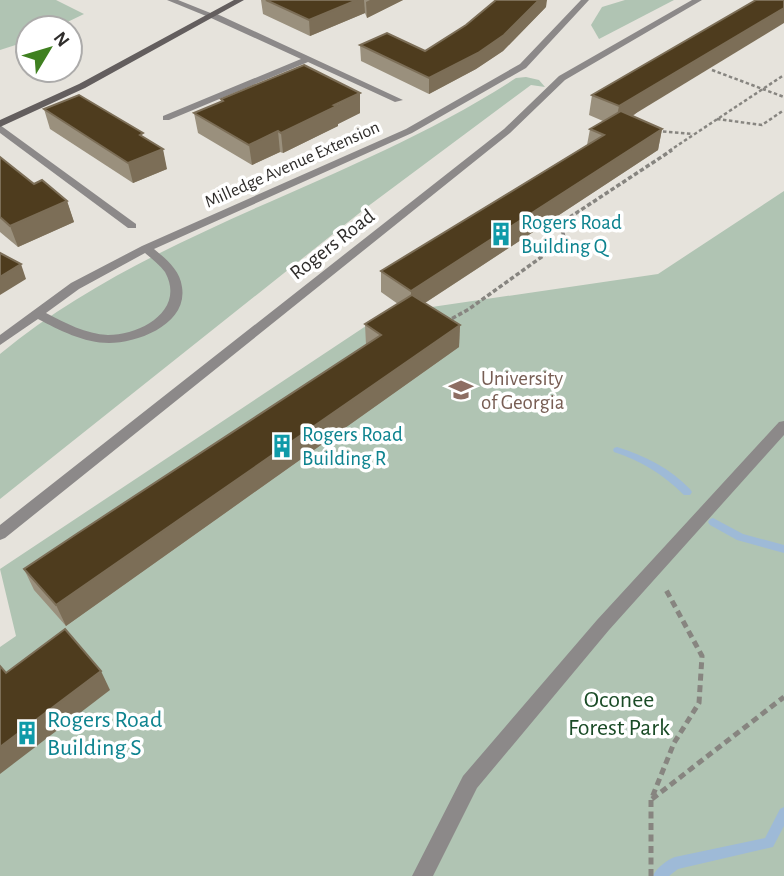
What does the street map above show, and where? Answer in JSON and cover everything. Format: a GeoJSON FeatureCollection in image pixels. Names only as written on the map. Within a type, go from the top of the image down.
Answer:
{"type":"FeatureCollection","features":[{"type":"Feature","properties":{"kind":"main road"},"geometry":{"type":"LineString","coordinates":[[0,126],[82,86],[240,0]]}},
{"type":"Feature","properties":{"kind":"street"},"geometry":{"type":"LineString","coordinates":[[171,0],[214,16],[398,100]]}},
{"type":"Feature","properties":{"kind":"street","name":"Milledge Avenue Extension"},"geometry":{"type":"LineString","coordinates":[[0,341],[75,286],[146,248],[409,131],[523,66],[584,0]]}},
{"type":"Feature","properties":{"kind":"street","name":"Rogers Road"},"geometry":{"type":"LineString","coordinates":[[0,534],[507,131],[562,78],[698,0]]}},
{"type":"Feature","properties":{"kind":"street"},"geometry":{"type":"LineString","coordinates":[[166,118],[308,59]]}},
{"type":"Feature","properties":{"kind":"street"},"geometry":{"type":"LineString","coordinates":[[0,126],[132,226]]}},
{"type":"Feature","properties":{"kind":"street"},"geometry":{"type":"LineString","coordinates":[[37,314],[87,335],[105,339],[128,338],[148,331],[174,306],[177,292],[170,271],[146,248]]}},
{"type":"Feature","properties":{"kind":"street"},"geometry":{"type":"LineString","coordinates":[[422,876],[470,782],[654,569],[784,426]]}},
{"type":"Feature","properties":{"kind":"path"},"geometry":{"type":"LineString","coordinates":[[712,70],[784,97]]}},
{"type":"Feature","properties":{"kind":"path"},"geometry":{"type":"LineString","coordinates":[[558,225],[784,75]]}},
{"type":"Feature","properties":{"kind":"path"},"geometry":{"type":"LineString","coordinates":[[717,119],[762,125],[784,110]]}},
{"type":"Feature","properties":{"kind":"path"},"geometry":{"type":"LineString","coordinates":[[656,131],[694,134]]}},
{"type":"Feature","properties":{"kind":"path"},"geometry":{"type":"LineString","coordinates":[[438,325],[469,309],[561,243],[565,238],[558,225],[552,222]]}},
{"type":"Feature","properties":{"kind":"path"},"geometry":{"type":"LineString","coordinates":[[651,876],[651,800],[674,743],[699,703],[702,656],[654,569]]}},
{"type":"Feature","properties":{"kind":"path"},"geometry":{"type":"LineString","coordinates":[[651,800],[784,697]]}},
{"type":"Feature","properties":{"kind":"green space"},"geometry":{"type":"Polygon","coordinates":[[[0,0],[56,0],[84,14],[14,14],[14,46],[0,50],[0,0]]]}},
{"type":"Feature","properties":{"kind":"green space"},"geometry":{"type":"Polygon","coordinates":[[[625,0],[674,0],[599,39],[591,25],[602,7],[625,0]]]}},
{"type":"Feature","properties":{"kind":"green space"},"geometry":{"type":"Polygon","coordinates":[[[516,78],[539,80],[545,87],[531,85],[367,207],[0,499],[0,354],[59,310],[122,273],[187,240],[388,149],[516,78]]]}},
{"type":"Feature","properties":{"kind":"green space","name":"University of Georgia"},"geometry":{"type":"Polygon","coordinates":[[[784,191],[784,876],[0,876],[0,647],[16,636],[0,569],[384,314],[658,274],[784,191]]]}},
{"type":"Feature","properties":{"kind":"building"},"geometry":{"type":"Polygon","coordinates":[[[266,0],[357,0],[309,20],[266,0]]]}},
{"type":"Feature","properties":{"kind":"building"},"geometry":{"type":"Polygon","coordinates":[[[496,0],[539,0],[504,35],[478,53],[429,78],[360,45],[387,33],[425,51],[466,25],[496,0]]]}},
{"type":"Feature","properties":{"kind":"building"},"geometry":{"type":"Polygon","coordinates":[[[756,0],[784,0],[784,8],[619,106],[592,95],[756,0]]]}},
{"type":"Feature","properties":{"kind":"building"},"geometry":{"type":"Polygon","coordinates":[[[304,65],[360,93],[281,133],[278,131],[249,145],[194,113],[223,101],[221,99],[304,65]]]}},
{"type":"Feature","properties":{"kind":"building"},"geometry":{"type":"Polygon","coordinates":[[[79,95],[143,133],[140,135],[163,149],[128,163],[44,109],[79,95]]]}},
{"type":"Feature","properties":{"kind":"building"},"geometry":{"type":"Polygon","coordinates":[[[621,111],[662,129],[411,291],[381,271],[604,135],[590,129],[621,111]]]}},
{"type":"Feature","properties":{"kind":"building"},"geometry":{"type":"Polygon","coordinates":[[[0,157],[34,184],[42,180],[67,201],[10,226],[0,217],[0,157]]]}},
{"type":"Feature","properties":{"kind":"building"},"geometry":{"type":"Polygon","coordinates":[[[0,253],[21,264],[0,277],[0,253]]]}},
{"type":"Feature","properties":{"kind":"building"},"geometry":{"type":"Polygon","coordinates":[[[412,295],[460,325],[56,605],[24,569],[381,335],[365,324],[412,295]]]}},
{"type":"Feature","properties":{"kind":"building"},"geometry":{"type":"Polygon","coordinates":[[[65,629],[101,671],[0,747],[0,666],[6,673],[65,629]]]}},
{"type":"Feature","properties":{"kind":"waterway"},"geometry":{"type":"LineString","coordinates":[[617,450],[655,466],[687,492]]}},
{"type":"Feature","properties":{"kind":"waterway"},"geometry":{"type":"LineString","coordinates":[[713,522],[740,537],[784,549]]}},
{"type":"Feature","properties":{"kind":"waterway"},"geometry":{"type":"LineString","coordinates":[[659,876],[675,863],[769,843],[784,813]]}},
{"type":"Feature","properties":{"kind":"place","name":"Rogers Road Building Q"},"geometry":{"type":"Point","coordinates":[501,234]}},
{"type":"Feature","properties":{"kind":"place","name":"University of Georgia"},"geometry":{"type":"Point","coordinates":[461,390]}},
{"type":"Feature","properties":{"kind":"place","name":"Rogers Road Building R"},"geometry":{"type":"Point","coordinates":[282,446]}},
{"type":"Feature","properties":{"kind":"place","name":"Rogers Road Building S"},"geometry":{"type":"Point","coordinates":[27,733]}},
{"type":"Feature","properties":{"kind":"park label","name":"Oconee Forest Park"},"geometry":{"type":"Point","coordinates":[619,713]}}]}
